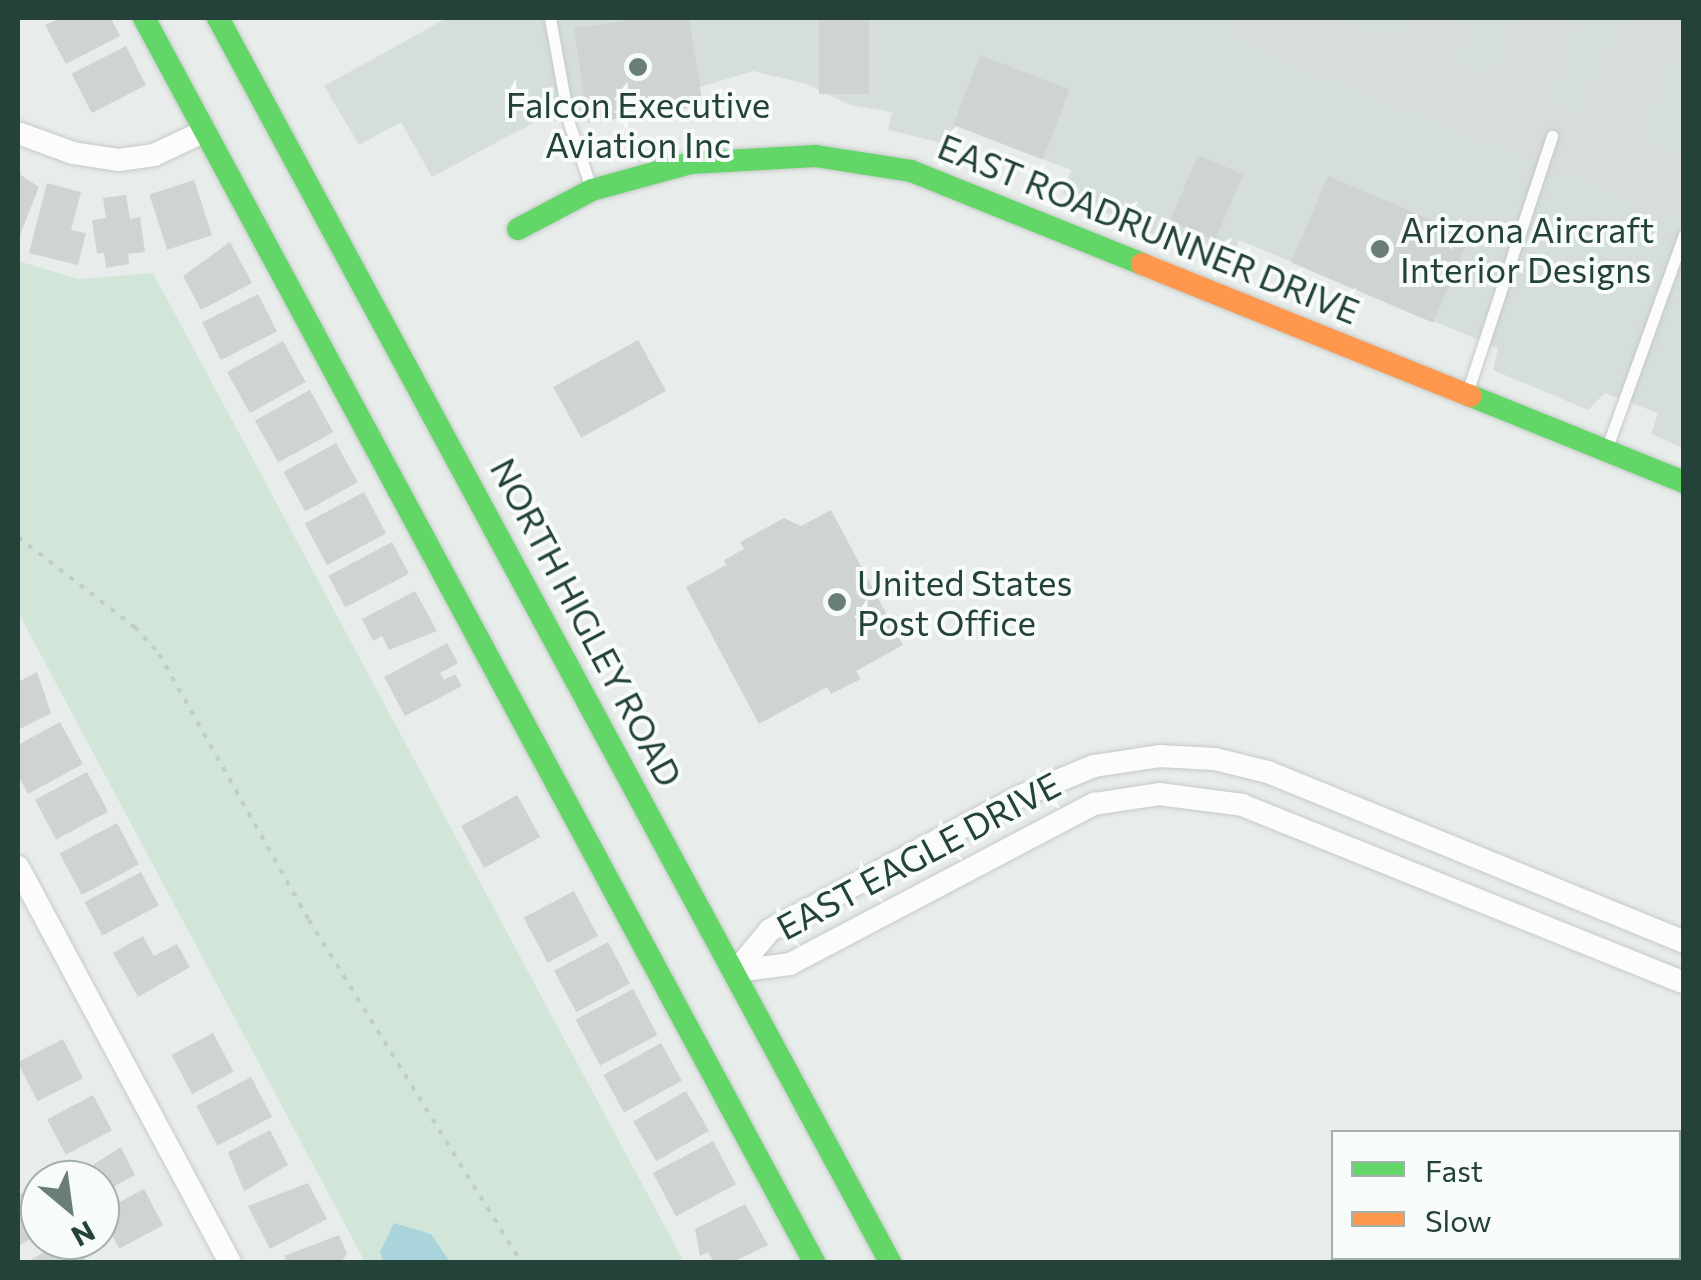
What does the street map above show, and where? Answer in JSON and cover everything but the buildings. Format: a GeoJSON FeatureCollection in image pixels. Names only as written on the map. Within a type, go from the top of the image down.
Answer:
{"type":"FeatureCollection","features":[{"type":"Feature","properties":{"kind":"street"},"geometry":{"type":"LineString","coordinates":[[144,18],[814,1262]]}},
{"type":"Feature","properties":{"kind":"street","name":"NORTH HIGLEY ROAD"},"geometry":{"type":"LineString","coordinates":[[218,18],[890,1262]]}},
{"type":"Feature","properties":{"kind":"street"},"geometry":{"type":"LineString","coordinates":[[18,132],[73,153],[119,160],[154,154],[205,131]]}},
{"type":"Feature","properties":{"kind":"street","name":"EAST ROADRUNNER DRIVE"},"geometry":{"type":"LineString","coordinates":[[518,229],[592,190],[656,170],[770,156],[911,171],[1684,482]]}},
{"type":"Feature","properties":{"kind":"street","name":"EAST EAGLE DRIVE"},"geometry":{"type":"LineString","coordinates":[[736,971],[770,930],[1044,784],[1094,766],[1159,756],[1215,759],[1268,772],[1684,942]]}},
{"type":"Feature","properties":{"kind":"street","name":"EAST EAGLE DRIVE"},"geometry":{"type":"LineString","coordinates":[[736,971],[790,964],[1094,804],[1160,794],[1242,805],[1684,983]]}},
{"type":"Feature","properties":{"kind":"street"},"geometry":{"type":"LineString","coordinates":[[18,866],[230,1262]]}},
{"type":"Feature","properties":{"kind":"street"},"geometry":{"type":"LineString","coordinates":[[1553,930],[1567,894]]}},
{"type":"Feature","properties":{"kind":"lane"},"geometry":{"type":"LineString","coordinates":[[550,18],[570,123],[592,190]]}},
{"type":"Feature","properties":{"kind":"lane"},"geometry":{"type":"LineString","coordinates":[[1467,393],[1552,136]]}},
{"type":"Feature","properties":{"kind":"lane"},"geometry":{"type":"LineString","coordinates":[[1606,450],[1684,235]]}},
{"type":"Feature","properties":{"kind":"path"},"geometry":{"type":"LineString","coordinates":[[18,537],[135,627],[159,654],[309,920],[521,1262]]}},
{"type":"Feature","properties":{"kind":"shaded area"},"geometry":{"type":"Polygon","coordinates":[[[447,18],[1683,18],[1683,448],[1651,434],[1658,413],[1605,393],[1588,410],[1493,370],[1498,348],[1239,240],[1228,267],[1063,194],[1071,170],[956,125],[947,144],[888,130],[892,112],[850,105],[807,84],[753,71],[595,119],[535,122],[432,177],[401,122],[359,145],[324,86],[447,18]]]}},
{"type":"Feature","properties":{"kind":"green space"},"geometry":{"type":"Polygon","coordinates":[[[18,261],[79,279],[153,273],[684,1262],[365,1262],[18,612],[18,261]]]}},
{"type":"Feature","properties":{"kind":"water"},"geometry":{"type":"Polygon","coordinates":[[[394,1223],[431,1234],[450,1262],[383,1262],[380,1252],[394,1223]]]}},
{"type":"Feature","properties":{"kind":"taxiway"},"geometry":{"type":"LineString","coordinates":[[1259,18],[1684,190]]}},
{"type":"Feature","properties":{"kind":"taxiway"},"geometry":{"type":"LineString","coordinates":[[1438,18],[1424,60],[1441,92]]}},
{"type":"Feature","properties":{"kind":"taxiway"},"geometry":{"type":"LineString","coordinates":[[1537,130],[1522,116],[1519,93],[1546,18]]}},
{"type":"Feature","properties":{"kind":"taxiway"},"geometry":{"type":"LineString","coordinates":[[1628,167],[1611,148],[1612,121],[1654,18]]}},
{"type":"Feature","properties":{"kind":"traffic: fast"},"geometry":{"type":"LineString","coordinates":[[144,18],[814,1262]]}},
{"type":"Feature","properties":{"kind":"traffic: fast"},"geometry":{"type":"LineString","coordinates":[[218,18],[890,1262]]}},
{"type":"Feature","properties":{"kind":"traffic: fast"},"geometry":{"type":"LineString","coordinates":[[518,229],[592,190],[691,163],[816,156],[911,171],[1142,264]]}},
{"type":"Feature","properties":{"kind":"traffic: fast"},"geometry":{"type":"LineString","coordinates":[[1471,396],[1684,482]]}},
{"type":"Feature","properties":{"kind":"traffic: slow"},"geometry":{"type":"LineString","coordinates":[[1142,264],[1471,396]]}},
{"type":"Feature","properties":{"kind":"place","name":"Falcon Executive Aviation Inc"},"geometry":{"type":"Point","coordinates":[638,67]}},
{"type":"Feature","properties":{"kind":"place","name":"Arizona Aircraft Interior Designs"},"geometry":{"type":"Point","coordinates":[1380,249]}},
{"type":"Feature","properties":{"kind":"place","name":"United States Post Office"},"geometry":{"type":"Point","coordinates":[837,602]}}]}
